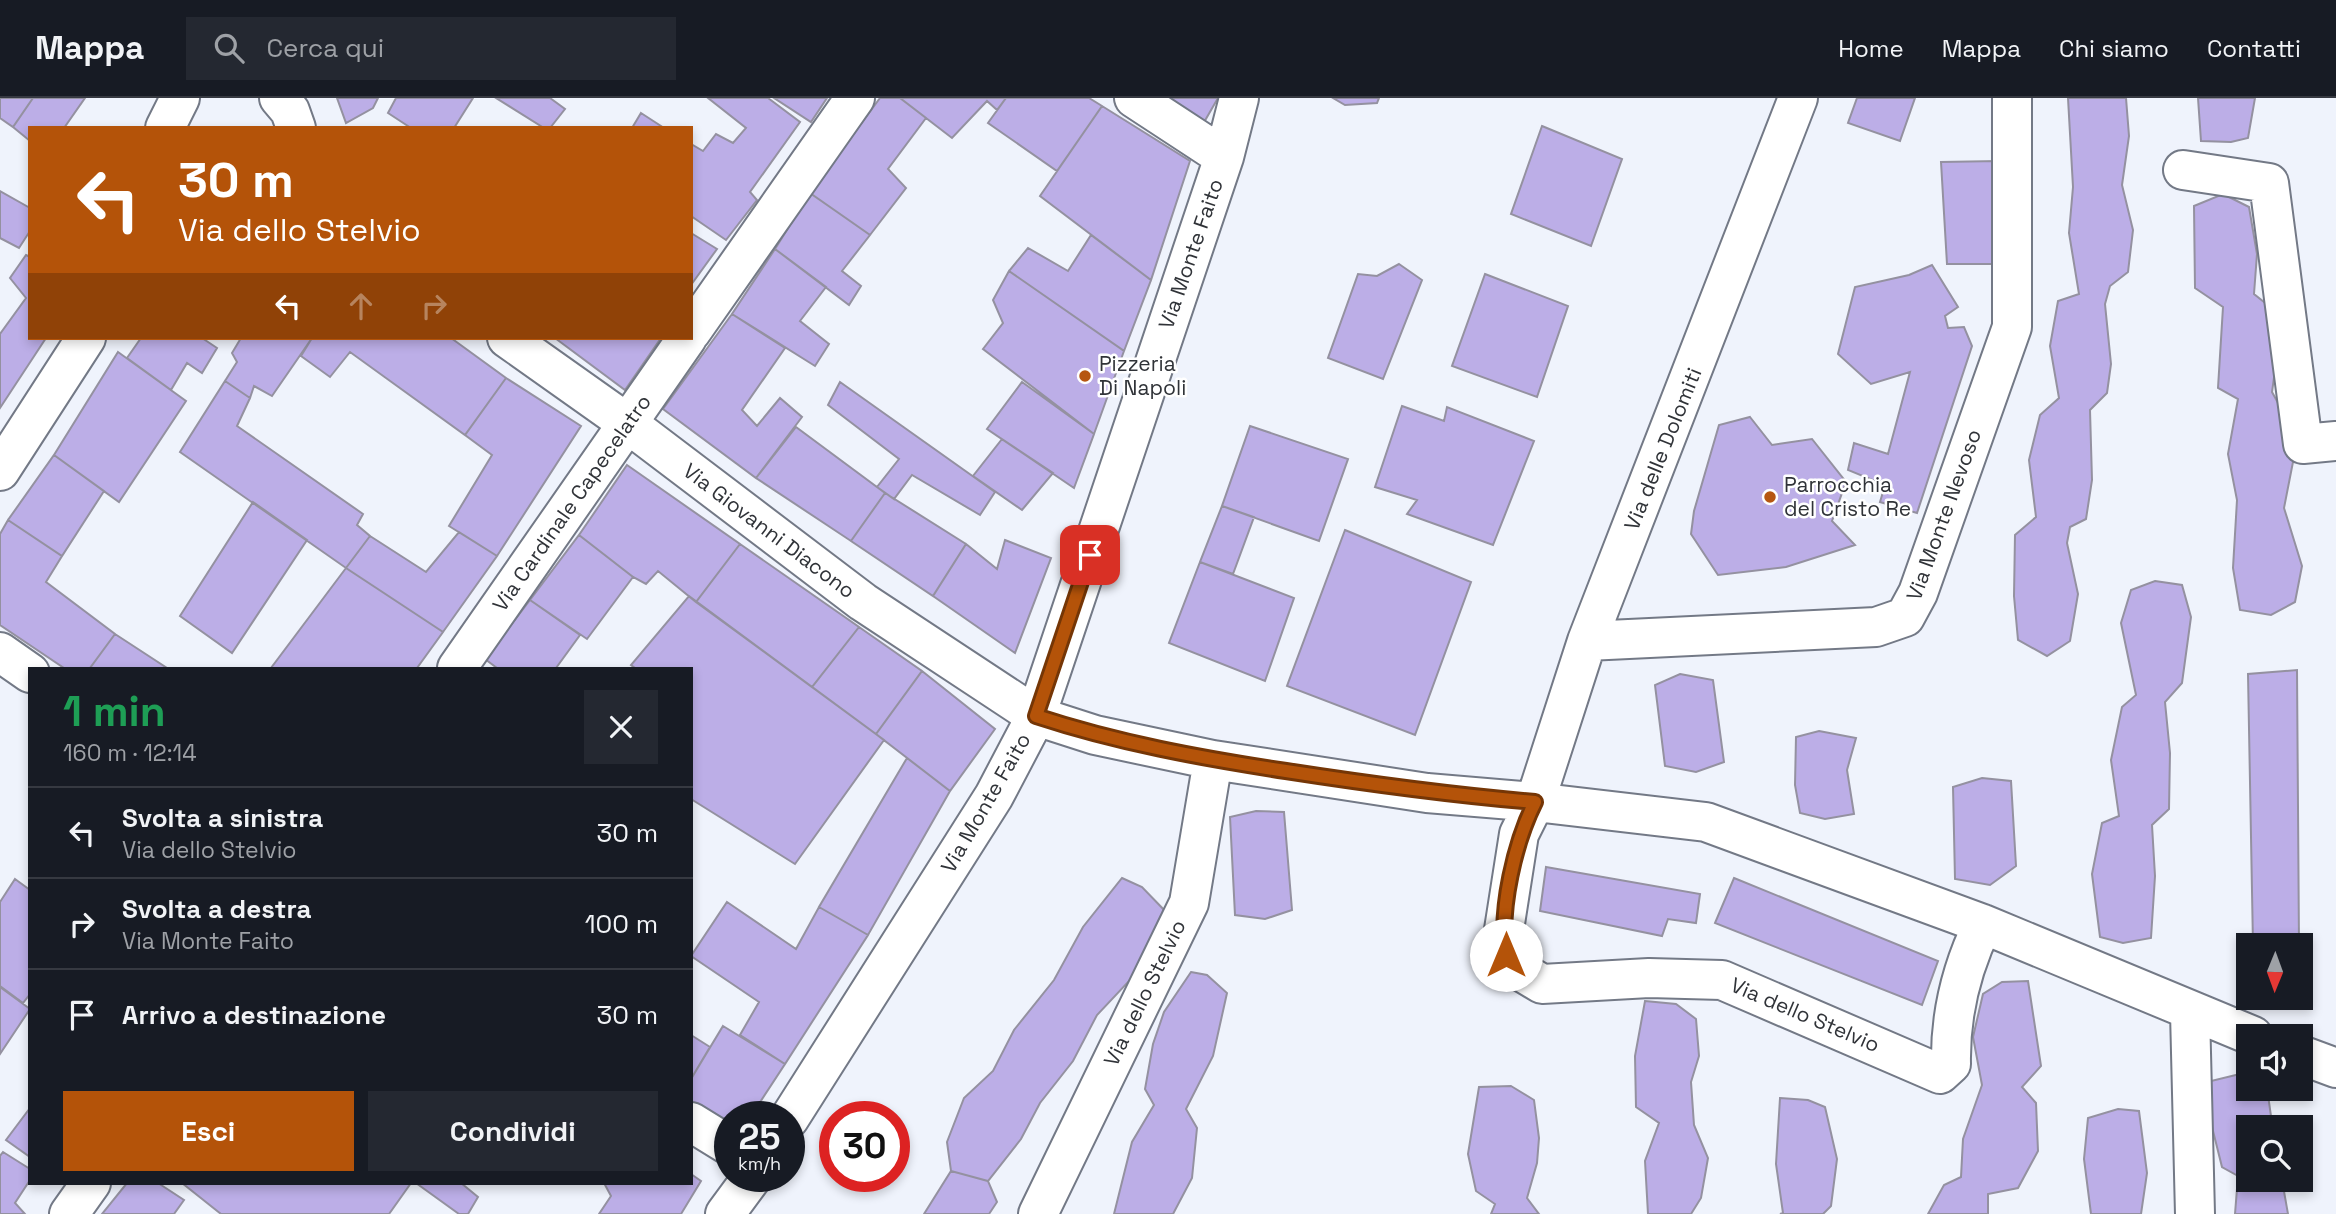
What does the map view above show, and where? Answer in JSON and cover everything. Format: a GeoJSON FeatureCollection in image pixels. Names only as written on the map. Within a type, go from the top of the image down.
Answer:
{"type":"FeatureCollection","features":[{"type":"Feature","properties":{"kind":"street"},"geometry":{"type":"LineString","coordinates":[[279,98],[290,111],[295,126]]}},
{"type":"Feature","properties":{"kind":"street"},"geometry":{"type":"LineString","coordinates":[[693,329],[855,98]]}},
{"type":"Feature","properties":{"kind":"street"},"geometry":{"type":"LineString","coordinates":[[1134,98],[1224,157]]}},
{"type":"Feature","properties":{"kind":"street","name":"Via Monte Faito"},"geometry":{"type":"LineString","coordinates":[[800,1101],[993,796],[1036,716],[1224,157],[1239,98]]}},
{"type":"Feature","properties":{"kind":"street","name":"Via delle Dolomiti"},"geometry":{"type":"LineString","coordinates":[[1535,802],[1587,641],[1798,98]]}},
{"type":"Feature","properties":{"kind":"street","name":"Via Monte Nevoso"},"geometry":{"type":"LineString","coordinates":[[1587,641],[1876,627],[1905,617],[1918,593],[2012,327],[2012,98]]}},
{"type":"Feature","properties":{"kind":"street"},"geometry":{"type":"LineString","coordinates":[[2183,170],[2269,183],[2303,444],[2336,441]]}},
{"type":"Feature","properties":{"kind":"street"},"geometry":{"type":"LineString","coordinates":[[0,471],[85,340]]}},
{"type":"Feature","properties":{"kind":"street","name":"Via Giovanni Diacono"},"geometry":{"type":"LineString","coordinates":[[509,340],[627,423],[863,602],[1036,716]]}},
{"type":"Feature","properties":{"kind":"street","name":"Via Cardinale Capecelatro"},"geometry":{"type":"LineString","coordinates":[[458,667],[686,340]]}},
{"type":"Feature","properties":{"kind":"street"},"geometry":{"type":"LineString","coordinates":[[0,652],[28,672]]}},
{"type":"Feature","properties":{"kind":"street"},"geometry":{"type":"LineString","coordinates":[[1036,716],[1095,735],[1213,760],[1427,793],[1535,802],[1706,822],[1983,924],[2236,1030]]}},
{"type":"Feature","properties":{"kind":"street","name":"Via dello Stelvio"},"geometry":{"type":"LineString","coordinates":[[1038,1214],[1189,904],[1213,760]]}},
{"type":"Feature","properties":{"kind":"street","name":"Via dello Stelvio"},"geometry":{"type":"LineString","coordinates":[[1535,802],[1519,834],[1503,936],[1506,955],[1513,966],[1542,984],[1648,978],[1722,980],[1940,1074],[1951,1064],[1951,1029],[1965,960],[1983,924]]}},
{"type":"Feature","properties":{"kind":"street"},"geometry":{"type":"LineString","coordinates":[[2190,1012],[2195,1214]]}},
{"type":"Feature","properties":{"kind":"street"},"geometry":{"type":"LineString","coordinates":[[2313,1059],[2336,1068]]}},
{"type":"Feature","properties":{"kind":"street"},"geometry":{"type":"LineString","coordinates":[[693,1123],[714,1136]]}},
{"type":"Feature","properties":{"kind":"street"},"geometry":{"type":"LineString","coordinates":[[69,1214],[90,1185]]}},
{"type":"Feature","properties":{"kind":"street"},"geometry":{"type":"LineString","coordinates":[[725,1214],[741,1192]]}},
{"type":"Feature","properties":{"kind":"building"},"geometry":{"type":"Polygon","coordinates":[[[0,98],[33,98],[13,127],[0,118],[0,98]]]}},
{"type":"Feature","properties":{"kind":"building"},"geometry":{"type":"Polygon","coordinates":[[[33,98],[85,98],[65,126],[28,126],[28,139],[13,127],[33,98]]]}},
{"type":"Feature","properties":{"kind":"building"},"geometry":{"type":"Polygon","coordinates":[[[337,98],[378,98],[373,108],[346,123],[337,98]]]}},
{"type":"Feature","properties":{"kind":"building"},"geometry":{"type":"Polygon","coordinates":[[[396,98],[473,98],[455,126],[408,126],[388,113],[396,98]]]}},
{"type":"Feature","properties":{"kind":"building"},"geometry":{"type":"Polygon","coordinates":[[[496,98],[550,98],[565,109],[552,126],[541,126],[496,98]]]}},
{"type":"Feature","properties":{"kind":"building"},"geometry":{"type":"Polygon","coordinates":[[[708,98],[768,98],[800,122],[750,192],[757,200],[726,240],[693,217],[693,145],[703,151],[716,134],[733,143],[746,128],[708,98]]]}},
{"type":"Feature","properties":{"kind":"building"},"geometry":{"type":"Polygon","coordinates":[[[774,98],[827,98],[811,122],[774,98]]]}},
{"type":"Feature","properties":{"kind":"building"},"geometry":{"type":"Polygon","coordinates":[[[880,98],[900,98],[926,118],[888,169],[906,188],[870,235],[810,193],[880,98]]]}},
{"type":"Feature","properties":{"kind":"building"},"geometry":{"type":"Polygon","coordinates":[[[900,98],[1006,98],[997,110],[987,101],[952,138],[900,98]]]}},
{"type":"Feature","properties":{"kind":"building"},"geometry":{"type":"Polygon","coordinates":[[[1006,98],[1089,98],[1102,106],[1057,171],[988,123],[1006,98]]]}},
{"type":"Feature","properties":{"kind":"building"},"geometry":{"type":"Polygon","coordinates":[[[1164,98],[1218,98],[1203,124],[1164,98]]]}},
{"type":"Feature","properties":{"kind":"building"},"geometry":{"type":"Polygon","coordinates":[[[1333,98],[1379,98],[1377,103],[1345,105],[1333,98]]]}},
{"type":"Feature","properties":{"kind":"building"},"geometry":{"type":"Polygon","coordinates":[[[1857,98],[1915,98],[1900,141],[1848,123],[1857,98]]]}},
{"type":"Feature","properties":{"kind":"building"},"geometry":{"type":"Polygon","coordinates":[[[2068,98],[2126,98],[2129,136],[2122,185],[2133,230],[2128,272],[2110,286],[2105,304],[2111,364],[2107,393],[2090,410],[2092,480],[2086,519],[2070,527],[2067,543],[2078,594],[2070,641],[2047,656],[2018,640],[2014,596],[2015,535],[2036,517],[2029,460],[2040,415],[2059,398],[2050,346],[2058,301],[2079,294],[2069,233],[2073,187],[2068,98]]]}},
{"type":"Feature","properties":{"kind":"building"},"geometry":{"type":"Polygon","coordinates":[[[2198,98],[2255,98],[2248,138],[2231,142],[2201,141],[2198,98]]]}},
{"type":"Feature","properties":{"kind":"building"},"geometry":{"type":"Polygon","coordinates":[[[1102,106],[1190,161],[1151,280],[1040,196],[1102,106]]]}},
{"type":"Feature","properties":{"kind":"building"},"geometry":{"type":"Polygon","coordinates":[[[641,113],[661,126],[633,126],[641,113]]]}},
{"type":"Feature","properties":{"kind":"building"},"geometry":{"type":"Polygon","coordinates":[[[1542,126],[1622,159],[1591,246],[1511,214],[1542,126]]]}},
{"type":"Feature","properties":{"kind":"building"},"geometry":{"type":"Polygon","coordinates":[[[1998,161],[2000,264],[1947,264],[1941,162],[1998,161]]]}},
{"type":"Feature","properties":{"kind":"building"},"geometry":{"type":"Polygon","coordinates":[[[0,191],[28,207],[28,234],[19,248],[0,238],[0,191]]]}},
{"type":"Feature","properties":{"kind":"building"},"geometry":{"type":"Polygon","coordinates":[[[810,193],[870,235],[842,271],[861,286],[849,305],[775,249],[810,193]]]}},
{"type":"Feature","properties":{"kind":"building"},"geometry":{"type":"Polygon","coordinates":[[[2223,194],[2249,207],[2257,254],[2254,294],[2274,310],[2278,349],[2272,392],[2287,419],[2293,462],[2284,508],[2302,566],[2295,602],[2271,615],[2240,610],[2233,568],[2237,500],[2228,454],[2238,399],[2218,388],[2223,307],[2195,288],[2194,206],[2223,194]]]}},
{"type":"Feature","properties":{"kind":"building"},"geometry":{"type":"Polygon","coordinates":[[[693,234],[717,249],[693,282],[693,234]]]}},
{"type":"Feature","properties":{"kind":"building"},"geometry":{"type":"Polygon","coordinates":[[[1091,235],[1151,280],[1124,351],[1009,271],[1028,248],[1068,271],[1091,235]]]}},
{"type":"Feature","properties":{"kind":"building"},"geometry":{"type":"Polygon","coordinates":[[[775,249],[826,287],[800,321],[829,344],[815,366],[732,314],[775,249]]]}},
{"type":"Feature","properties":{"kind":"building"},"geometry":{"type":"Polygon","coordinates":[[[26,255],[28,256],[28,340],[45,340],[0,408],[0,334],[26,298],[10,278],[26,255]]]}},
{"type":"Feature","properties":{"kind":"building"},"geometry":{"type":"Polygon","coordinates":[[[1399,264],[1422,280],[1383,379],[1328,358],[1358,274],[1377,276],[1399,264]]]}},
{"type":"Feature","properties":{"kind":"building"},"geometry":{"type":"Polygon","coordinates":[[[1932,265],[1958,307],[1945,316],[1948,328],[1964,327],[1972,346],[1917,513],[1880,502],[1885,485],[1848,470],[1854,443],[1888,454],[1910,372],[1871,384],[1838,354],[1855,287],[1909,275],[1932,265]]]}},
{"type":"Feature","properties":{"kind":"building"},"geometry":{"type":"Polygon","coordinates":[[[1009,271],[1124,351],[1094,434],[983,349],[1003,323],[993,300],[1009,271]]]}},
{"type":"Feature","properties":{"kind":"building"},"geometry":{"type":"Polygon","coordinates":[[[1485,274],[1568,306],[1537,397],[1452,366],[1485,274]]]}},
{"type":"Feature","properties":{"kind":"building"},"geometry":{"type":"Polygon","coordinates":[[[732,314],[785,348],[742,410],[757,426],[780,398],[802,417],[756,478],[663,409],[732,314]]]}},
{"type":"Feature","properties":{"kind":"building"},"geometry":{"type":"Polygon","coordinates":[[[140,340],[205,340],[217,348],[202,373],[187,363],[171,390],[127,358],[140,340]]]}},
{"type":"Feature","properties":{"kind":"building"},"geometry":{"type":"Polygon","coordinates":[[[240,340],[311,340],[272,396],[254,386],[250,398],[225,381],[237,362],[232,353],[240,340]]]}},
{"type":"Feature","properties":{"kind":"building"},"geometry":{"type":"Polygon","coordinates":[[[311,340],[454,340],[506,378],[465,435],[350,352],[330,377],[301,356],[311,340]]]}},
{"type":"Feature","properties":{"kind":"building"},"geometry":{"type":"Polygon","coordinates":[[[558,340],[660,340],[625,390],[558,340]]]}},
{"type":"Feature","properties":{"kind":"building"},"geometry":{"type":"Polygon","coordinates":[[[118,352],[186,401],[119,502],[54,455],[118,352]]]}},
{"type":"Feature","properties":{"kind":"building"},"geometry":{"type":"Polygon","coordinates":[[[506,378],[581,426],[497,556],[449,526],[492,455],[465,435],[506,378]]]}},
{"type":"Feature","properties":{"kind":"building"},"geometry":{"type":"Polygon","coordinates":[[[225,381],[250,398],[237,426],[363,514],[357,525],[370,536],[346,568],[180,452],[225,381]]]}},
{"type":"Feature","properties":{"kind":"building"},"geometry":{"type":"Polygon","coordinates":[[[840,382],[995,492],[980,515],[912,475],[894,499],[877,487],[899,459],[828,405],[840,382]]]}},
{"type":"Feature","properties":{"kind":"building"},"geometry":{"type":"Polygon","coordinates":[[[1022,382],[1094,434],[1074,488],[987,429],[1022,382]]]}},
{"type":"Feature","properties":{"kind":"building"},"geometry":{"type":"Polygon","coordinates":[[[1402,406],[1444,421],[1447,407],[1534,441],[1493,545],[1407,514],[1417,500],[1375,487],[1402,406]]]}},
{"type":"Feature","properties":{"kind":"building","name":"Parrocchia del Cristo Re"},"geometry":{"type":"Polygon","coordinates":[[[1750,417],[1772,445],[1812,439],[1846,482],[1832,521],[1855,545],[1786,567],[1718,575],[1691,534],[1694,511],[1719,425],[1750,417]]]}},
{"type":"Feature","properties":{"kind":"building"},"geometry":{"type":"Polygon","coordinates":[[[1250,426],[1348,459],[1319,541],[1222,506],[1250,426]]]}},
{"type":"Feature","properties":{"kind":"building"},"geometry":{"type":"Polygon","coordinates":[[[796,427],[885,493],[851,541],[756,478],[796,427]]]}},
{"type":"Feature","properties":{"kind":"building"},"geometry":{"type":"Polygon","coordinates":[[[1002,439],[1053,473],[1022,510],[973,476],[1002,439]]]}},
{"type":"Feature","properties":{"kind":"building"},"geometry":{"type":"Polygon","coordinates":[[[54,455],[104,491],[62,556],[8,520],[54,455]]]}},
{"type":"Feature","properties":{"kind":"building"},"geometry":{"type":"Polygon","coordinates":[[[627,465],[740,544],[696,602],[658,571],[646,584],[633,577],[579,535],[627,465]]]}},
{"type":"Feature","properties":{"kind":"building"},"geometry":{"type":"Polygon","coordinates":[[[885,493],[966,544],[933,596],[851,541],[885,493]]]}},
{"type":"Feature","properties":{"kind":"building"},"geometry":{"type":"Polygon","coordinates":[[[253,502],[307,540],[232,653],[180,616],[253,502]]]}},
{"type":"Feature","properties":{"kind":"building"},"geometry":{"type":"Polygon","coordinates":[[[1222,506],[1254,517],[1233,574],[1200,562],[1222,506]]]}},
{"type":"Feature","properties":{"kind":"building"},"geometry":{"type":"Polygon","coordinates":[[[8,520],[62,556],[46,582],[115,634],[91,667],[63,667],[0,625],[0,534],[8,520]]]}},
{"type":"Feature","properties":{"kind":"building"},"geometry":{"type":"Polygon","coordinates":[[[1345,530],[1471,582],[1415,735],[1287,686],[1345,530]]]}},
{"type":"Feature","properties":{"kind":"building"},"geometry":{"type":"Polygon","coordinates":[[[459,532],[497,556],[443,632],[346,568],[370,536],[426,572],[459,532]]]}},
{"type":"Feature","properties":{"kind":"building"},"geometry":{"type":"Polygon","coordinates":[[[579,535],[633,577],[587,639],[530,600],[579,535]]]}},
{"type":"Feature","properties":{"kind":"building"},"geometry":{"type":"Polygon","coordinates":[[[1005,540],[1051,558],[1015,653],[933,596],[966,544],[997,569],[1005,540]]]}},
{"type":"Feature","properties":{"kind":"building"},"geometry":{"type":"Polygon","coordinates":[[[740,544],[859,627],[812,687],[696,602],[740,544]]]}},
{"type":"Feature","properties":{"kind":"building"},"geometry":{"type":"Polygon","coordinates":[[[1200,562],[1294,598],[1265,681],[1169,643],[1200,562]]]}},
{"type":"Feature","properties":{"kind":"building"},"geometry":{"type":"Polygon","coordinates":[[[346,568],[443,632],[418,667],[272,667],[346,568]]]}},
{"type":"Feature","properties":{"kind":"building"},"geometry":{"type":"Polygon","coordinates":[[[2155,581],[2182,585],[2191,617],[2182,683],[2165,702],[2170,753],[2169,809],[2152,825],[2155,876],[2151,938],[2123,943],[2100,937],[2092,874],[2102,823],[2119,816],[2111,760],[2122,707],[2136,695],[2121,623],[2131,590],[2155,581]]]}},
{"type":"Feature","properties":{"kind":"building"},"geometry":{"type":"Polygon","coordinates":[[[689,596],[884,740],[795,864],[693,800],[693,667],[631,665],[689,596]]]}},
{"type":"Feature","properties":{"kind":"building"},"geometry":{"type":"Polygon","coordinates":[[[530,600],[580,635],[557,667],[496,667],[485,659],[530,600]]]}},
{"type":"Feature","properties":{"kind":"building"},"geometry":{"type":"Polygon","coordinates":[[[859,627],[922,671],[876,734],[812,687],[859,627]]]}},
{"type":"Feature","properties":{"kind":"building"},"geometry":{"type":"Polygon","coordinates":[[[115,634],[165,667],[91,667],[115,634]]]}},
{"type":"Feature","properties":{"kind":"building"},"geometry":{"type":"Polygon","coordinates":[[[2297,670],[2299,933],[2253,933],[2248,674],[2297,670]]]}},
{"type":"Feature","properties":{"kind":"building"},"geometry":{"type":"Polygon","coordinates":[[[922,671],[995,729],[950,791],[876,734],[922,671]]]}},
{"type":"Feature","properties":{"kind":"building"},"geometry":{"type":"Polygon","coordinates":[[[1680,674],[1713,680],[1724,762],[1696,772],[1665,766],[1655,685],[1680,674]]]}},
{"type":"Feature","properties":{"kind":"building"},"geometry":{"type":"Polygon","coordinates":[[[1819,731],[1856,738],[1847,770],[1854,814],[1825,819],[1800,813],[1795,785],[1796,737],[1819,731]]]}},
{"type":"Feature","properties":{"kind":"building"},"geometry":{"type":"Polygon","coordinates":[[[907,758],[950,791],[868,935],[819,907],[907,758]]]}},
{"type":"Feature","properties":{"kind":"building"},"geometry":{"type":"Polygon","coordinates":[[[1982,778],[2011,781],[2016,866],[1990,885],[1955,879],[1953,787],[1982,778]]]}},
{"type":"Feature","properties":{"kind":"building"},"geometry":{"type":"Polygon","coordinates":[[[1256,811],[1284,812],[1292,910],[1265,919],[1235,915],[1230,817],[1256,811]]]}},
{"type":"Feature","properties":{"kind":"building"},"geometry":{"type":"Polygon","coordinates":[[[1546,867],[1700,894],[1696,923],[1668,919],[1662,936],[1540,911],[1546,867]]]}},
{"type":"Feature","properties":{"kind":"building"},"geometry":{"type":"Polygon","coordinates":[[[1122,878],[1142,887],[1168,914],[1131,979],[1097,1015],[1073,1061],[1040,1103],[1021,1139],[988,1181],[951,1171],[947,1142],[964,1098],[993,1071],[1014,1030],[1054,980],[1083,927],[1122,878]]]}},
{"type":"Feature","properties":{"kind":"building"},"geometry":{"type":"Polygon","coordinates":[[[1734,878],[1938,961],[1922,1005],[1715,923],[1734,878]]]}},
{"type":"Feature","properties":{"kind":"building"},"geometry":{"type":"Polygon","coordinates":[[[15,879],[28,889],[28,997],[23,1003],[0,986],[0,902],[15,879]]]}},
{"type":"Feature","properties":{"kind":"building"},"geometry":{"type":"Polygon","coordinates":[[[727,902],[796,949],[819,907],[868,935],[785,1064],[740,1035],[759,1002],[693,957],[693,953],[727,902]]]}},
{"type":"Feature","properties":{"kind":"building"},"geometry":{"type":"Polygon","coordinates":[[[1191,972],[1207,975],[1227,993],[1213,1056],[1186,1109],[1197,1128],[1192,1178],[1173,1214],[1114,1214],[1132,1142],[1154,1105],[1145,1089],[1153,1044],[1164,1012],[1191,972]]]}},
{"type":"Feature","properties":{"kind":"building"},"geometry":{"type":"Polygon","coordinates":[[[2028,981],[2041,1066],[2022,1087],[2036,1103],[2038,1151],[2018,1188],[1988,1194],[1988,1214],[1928,1214],[1944,1185],[1961,1177],[1963,1139],[1982,1085],[1973,1037],[1983,994],[2002,982],[2028,981]]]}},
{"type":"Feature","properties":{"kind":"building"},"geometry":{"type":"Polygon","coordinates":[[[0,987],[28,1008],[28,1012],[0,1054],[0,987]]]}},
{"type":"Feature","properties":{"kind":"building"},"geometry":{"type":"Polygon","coordinates":[[[1645,1001],[1676,1004],[1696,1019],[1699,1056],[1691,1082],[1694,1125],[1708,1158],[1701,1198],[1691,1214],[1648,1214],[1645,1161],[1659,1123],[1636,1107],[1635,1056],[1645,1001]]]}},
{"type":"Feature","properties":{"kind":"building"},"geometry":{"type":"Polygon","coordinates":[[[723,1026],[785,1064],[761,1101],[714,1101],[714,1119],[693,1105],[693,1076],[723,1026]]]}},
{"type":"Feature","properties":{"kind":"building"},"geometry":{"type":"Polygon","coordinates":[[[693,1036],[710,1047],[693,1076],[693,1036]]]}},
{"type":"Feature","properties":{"kind":"building"},"geometry":{"type":"Polygon","coordinates":[[[2236,1075],[2236,1101],[2269,1101],[2271,1115],[2236,1115],[2236,1175],[2222,1167],[2211,1123],[2211,1081],[2236,1075]]]}},
{"type":"Feature","properties":{"kind":"building"},"geometry":{"type":"Polygon","coordinates":[[[1511,1086],[1534,1100],[1539,1138],[1537,1163],[1527,1198],[1539,1214],[1491,1214],[1495,1204],[1476,1191],[1468,1154],[1479,1087],[1511,1086]]]}},
{"type":"Feature","properties":{"kind":"building"},"geometry":{"type":"Polygon","coordinates":[[[1780,1098],[1808,1100],[1825,1107],[1837,1159],[1831,1206],[1823,1214],[1780,1214],[1783,1213],[1776,1164],[1780,1098]]]}},
{"type":"Feature","properties":{"kind":"building"},"geometry":{"type":"Polygon","coordinates":[[[2118,1109],[2139,1111],[2147,1173],[2141,1214],[2091,1214],[2084,1159],[2088,1118],[2118,1109]]]}},
{"type":"Feature","properties":{"kind":"building"},"geometry":{"type":"Polygon","coordinates":[[[28,1111],[28,1156],[6,1140],[28,1111]]]}},
{"type":"Feature","properties":{"kind":"building"},"geometry":{"type":"Polygon","coordinates":[[[3,1152],[28,1168],[28,1183],[15,1203],[25,1214],[0,1214],[0,1156],[3,1152]]]}},
{"type":"Feature","properties":{"kind":"building"},"geometry":{"type":"Polygon","coordinates":[[[951,1171],[988,1181],[997,1202],[989,1214],[924,1214],[951,1171]]]}},
{"type":"Feature","properties":{"kind":"building"},"geometry":{"type":"Polygon","coordinates":[[[693,1175],[701,1181],[681,1214],[599,1214],[611,1196],[605,1185],[693,1185],[693,1175]]]}},
{"type":"Feature","properties":{"kind":"building"},"geometry":{"type":"Polygon","coordinates":[[[125,1185],[161,1185],[184,1200],[174,1214],[102,1214],[125,1185]]]}},
{"type":"Feature","properties":{"kind":"building"},"geometry":{"type":"Polygon","coordinates":[[[185,1185],[410,1185],[389,1214],[221,1214],[185,1185]]]}},
{"type":"Feature","properties":{"kind":"building"},"geometry":{"type":"Polygon","coordinates":[[[419,1185],[463,1185],[478,1197],[468,1214],[459,1214],[419,1185]]]}},
{"type":"Feature","properties":{"kind":"building"},"geometry":{"type":"Polygon","coordinates":[[[2237,1192],[2284,1192],[2288,1214],[2235,1214],[2237,1192]]]}},
{"type":"Feature","properties":{"kind":"place","name":"Pizzeria Di Napoli"},"geometry":{"type":"Point","coordinates":[1085,376]}},
{"type":"Feature","properties":{"kind":"place","name":"Parrocchia del Cristo Re"},"geometry":{"type":"Point","coordinates":[1770,497]}},
{"type":"Feature","properties":{"kind":"route"},"geometry":{"type":"LineString","coordinates":[[1090,555],[1036,716],[1095,735],[1213,760],[1427,793],[1535,802],[1519,834],[1503,936],[1506,955]]}}]}
